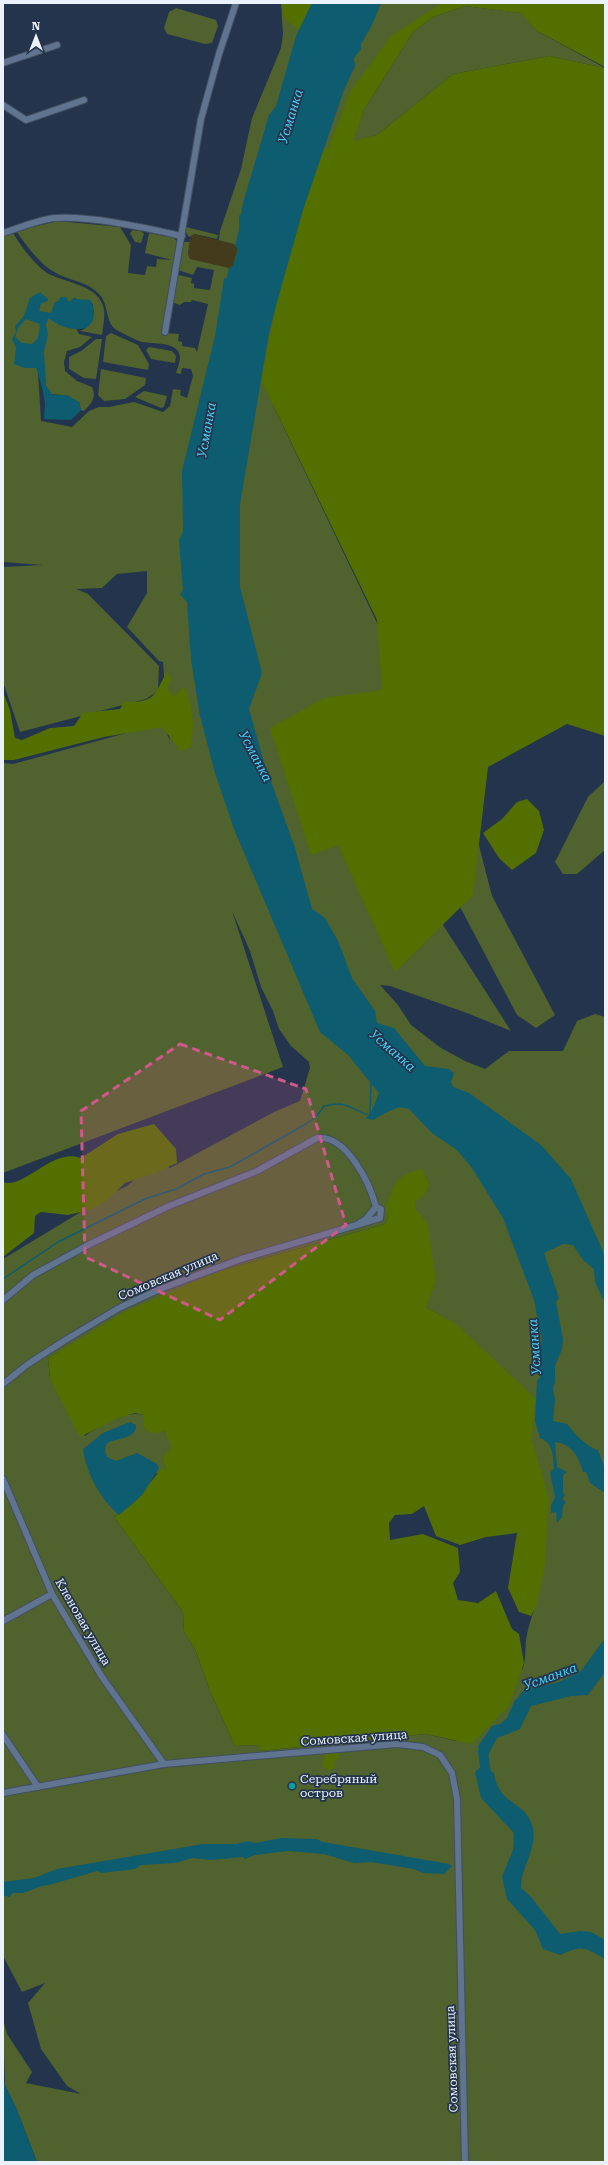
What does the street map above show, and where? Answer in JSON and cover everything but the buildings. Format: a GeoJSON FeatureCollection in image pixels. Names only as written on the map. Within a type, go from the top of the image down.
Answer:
{"type":"FeatureCollection","features":[{"type":"Feature","properties":{"kind":"street"},"geometry":{"type":"LineString","coordinates":[[166,332],[201,119],[219,54],[236,3]]}},
{"type":"Feature","properties":{"kind":"street"},"geometry":{"type":"LineString","coordinates":[[3,63],[57,45]]}},
{"type":"Feature","properties":{"kind":"street"},"geometry":{"type":"LineString","coordinates":[[3,104],[26,120],[84,100]]}},
{"type":"Feature","properties":{"kind":"street"},"geometry":{"type":"LineString","coordinates":[[3,233],[47,220],[61,218],[96,221],[182,236]]}},
{"type":"Feature","properties":{"kind":"street"},"geometry":{"type":"LineString","coordinates":[[3,1300],[33,1275],[90,1244],[169,1206],[267,1166],[317,1138],[324,1139],[337,1145],[355,1162],[362,1172],[376,1207]]}},
{"type":"Feature","properties":{"kind":"street","name":"Сомовская улица"},"geometry":{"type":"LineString","coordinates":[[3,1384],[28,1364],[119,1308],[160,1289],[241,1259],[380,1218],[380,1209],[376,1207],[366,1219],[358,1224]]}},
{"type":"Feature","properties":{"kind":"street","name":"Кленовая улица"},"geometry":{"type":"LineString","coordinates":[[3,1479],[52,1594],[102,1677],[164,1764]]}},
{"type":"Feature","properties":{"kind":"street"},"geometry":{"type":"LineString","coordinates":[[3,1620],[52,1594]]}},
{"type":"Feature","properties":{"kind":"street"},"geometry":{"type":"LineString","coordinates":[[3,1735],[38,1787]]}},
{"type":"Feature","properties":{"kind":"street","name":"Сомовская улица"},"geometry":{"type":"LineString","coordinates":[[3,1793],[164,1764],[397,1744],[428,1748],[440,1755],[446,1762],[454,1781],[457,1809],[465,2162]]}},
{"type":"Feature","properties":{"kind":"highlighted area"},"geometry":{"type":"Polygon","coordinates":[[[180,1044],[306,1089],[346,1225],[220,1320],[85,1257],[81,1111],[180,1044]]]}},
{"type":"Feature","properties":{"kind":"green space"},"geometry":{"type":"Polygon","coordinates":[[[281,3],[454,3],[438,10],[372,63],[273,405],[474,826],[492,896],[555,1015],[536,1028],[517,1015],[448,884],[411,875],[511,1031],[467,1013],[390,986],[380,985],[398,1005],[411,1025],[441,1048],[465,1061],[485,1069],[509,1051],[563,1051],[577,1021],[595,1014],[605,1017],[605,2162],[37,2162],[17,2110],[5,2085],[3,2019],[7,2034],[32,2072],[26,2083],[81,2094],[67,2086],[41,2049],[28,2003],[45,1983],[22,1992],[3,1956],[3,1259],[112,1193],[127,1186],[134,1180],[166,1165],[170,1168],[274,1112],[300,1101],[310,1068],[309,1062],[291,1046],[279,1029],[273,1011],[261,987],[250,951],[232,911],[283,1067],[3,1173],[3,763],[13,764],[163,723],[170,741],[163,662],[159,661],[127,627],[147,593],[147,571],[117,574],[102,588],[76,589],[88,594],[159,666],[158,691],[146,699],[20,732],[3,682],[3,567],[43,565],[3,562],[3,235],[13,233],[37,265],[47,273],[89,290],[96,295],[104,310],[102,335],[80,331],[86,328],[93,309],[93,304],[87,300],[81,301],[74,298],[69,303],[66,299],[60,298],[79,334],[92,337],[80,347],[67,351],[64,362],[65,371],[77,381],[92,387],[94,398],[84,411],[81,410],[79,402],[62,395],[50,394],[46,386],[44,367],[38,372],[41,421],[72,427],[89,411],[99,407],[109,407],[134,402],[163,412],[170,406],[173,389],[181,390],[180,395],[187,398],[193,376],[191,369],[182,368],[181,374],[176,373],[180,355],[174,347],[165,344],[142,342],[115,329],[110,322],[104,303],[99,294],[89,286],[61,276],[44,265],[16,231],[58,221],[120,227],[131,245],[128,273],[145,275],[147,266],[156,267],[157,259],[172,260],[145,253],[149,233],[174,238],[178,243],[165,333],[179,334],[178,341],[182,342],[182,346],[195,348],[197,352],[208,304],[192,300],[191,302],[184,302],[180,305],[172,302],[178,275],[192,278],[191,283],[194,284],[194,288],[210,290],[214,270],[197,267],[193,275],[178,270],[182,242],[190,242],[188,254],[215,265],[220,231],[241,169],[252,118],[281,48],[283,34],[281,3]],[[387,1209],[388,1217],[385,1224],[220,1271],[72,1344],[48,1358],[50,1379],[85,1436],[105,1423],[120,1417],[136,1414],[144,1415],[144,1428],[164,1431],[173,1447],[165,1461],[166,1469],[155,1474],[147,1488],[134,1503],[114,1517],[183,1612],[184,1632],[195,1649],[210,1691],[235,1746],[258,1745],[260,1751],[426,1734],[456,1741],[523,1668],[527,1633],[541,1581],[445,1318],[426,1307],[387,1209]]]}},
{"type":"Feature","properties":{"kind":"green space"},"geometry":{"type":"Polygon","coordinates":[[[281,3],[312,3],[299,30],[285,19],[281,3]]]}},
{"type":"Feature","properties":{"kind":"green space"},"geometry":{"type":"Polygon","coordinates":[[[442,3],[605,3],[605,67],[537,31],[521,13],[465,6],[433,17],[413,32],[365,108],[353,141],[377,135],[453,74],[549,56],[605,68],[605,736],[567,724],[488,767],[473,895],[395,972],[338,845],[311,855],[270,728],[324,698],[382,690],[377,620],[261,380],[277,302],[303,210],[323,148],[328,149],[350,92],[391,36],[442,3]]]}},
{"type":"Feature","properties":{"kind":"green space"},"geometry":{"type":"Polygon","coordinates":[[[465,6],[522,13],[537,31],[605,68],[549,56],[453,74],[377,135],[352,142],[365,108],[413,32],[433,17],[465,6]]]}},
{"type":"Feature","properties":{"kind":"green space"},"geometry":{"type":"Polygon","coordinates":[[[176,8],[216,20],[218,26],[212,43],[205,44],[167,34],[164,28],[169,12],[176,8]]]}},
{"type":"Feature","properties":{"kind":"green space"},"geometry":{"type":"Polygon","coordinates":[[[186,227],[218,235],[217,239],[195,234],[189,237],[186,233],[186,227]]]}},
{"type":"Feature","properties":{"kind":"green space"},"geometry":{"type":"Polygon","coordinates":[[[133,230],[141,231],[144,234],[141,243],[135,242],[130,233],[133,230]]]}},
{"type":"Feature","properties":{"kind":"green space"},"geometry":{"type":"Polygon","coordinates":[[[111,333],[138,345],[149,364],[148,370],[103,362],[106,336],[111,333]]]}},
{"type":"Feature","properties":{"kind":"green space"},"geometry":{"type":"Polygon","coordinates":[[[96,339],[102,339],[96,379],[84,378],[69,369],[69,357],[81,351],[96,339]]]}},
{"type":"Feature","properties":{"kind":"green space"},"geometry":{"type":"Polygon","coordinates":[[[149,347],[172,351],[176,356],[175,363],[151,359],[146,350],[149,347]]]}},
{"type":"Feature","properties":{"kind":"green space"},"geometry":{"type":"Polygon","coordinates":[[[101,369],[146,378],[145,385],[125,399],[104,401],[98,395],[101,369]]]}},
{"type":"Feature","properties":{"kind":"green space"},"geometry":{"type":"Polygon","coordinates":[[[144,391],[167,396],[164,407],[161,408],[135,397],[144,391]]]}},
{"type":"Feature","properties":{"kind":"green space"},"geometry":{"type":"Polygon","coordinates":[[[166,673],[172,679],[167,688],[174,696],[184,687],[190,701],[193,731],[191,747],[181,751],[162,727],[104,737],[14,760],[3,760],[3,692],[10,710],[15,738],[22,740],[50,728],[74,726],[83,713],[120,709],[124,702],[134,702],[147,699],[155,693],[166,673]]]}},
{"type":"Feature","properties":{"kind":"green space"},"geometry":{"type":"Polygon","coordinates":[[[605,781],[605,850],[577,874],[563,874],[555,862],[588,797],[605,781]]]}},
{"type":"Feature","properties":{"kind":"green space"},"geometry":{"type":"Polygon","coordinates":[[[527,799],[539,811],[544,830],[536,853],[512,870],[499,858],[483,833],[502,819],[517,802],[527,799]]]}},
{"type":"Feature","properties":{"kind":"green space"},"geometry":{"type":"Polygon","coordinates":[[[154,1124],[176,1149],[177,1163],[155,1173],[125,1183],[106,1201],[93,1209],[68,1215],[41,1212],[35,1216],[34,1233],[3,1257],[3,1182],[11,1183],[20,1180],[60,1158],[70,1156],[81,1158],[118,1134],[154,1124]]]}},
{"type":"Feature","properties":{"kind":"green space"},"geometry":{"type":"Polygon","coordinates":[[[422,1169],[429,1184],[424,1195],[415,1201],[415,1210],[419,1212],[428,1225],[436,1281],[426,1307],[456,1324],[535,1398],[532,1441],[549,1498],[545,1564],[537,1604],[531,1616],[519,1612],[508,1588],[517,1533],[486,1537],[460,1545],[436,1536],[424,1506],[412,1514],[395,1515],[389,1523],[390,1540],[423,1534],[458,1548],[460,1572],[453,1583],[458,1600],[478,1603],[496,1591],[512,1629],[519,1634],[524,1663],[509,1706],[471,1744],[426,1734],[260,1751],[258,1745],[235,1746],[210,1691],[195,1649],[184,1632],[183,1612],[114,1517],[134,1503],[161,1469],[166,1469],[163,1457],[172,1447],[164,1431],[156,1433],[144,1428],[144,1415],[135,1413],[118,1418],[80,1437],[50,1379],[48,1358],[124,1312],[220,1271],[385,1224],[388,1217],[385,1207],[396,1182],[408,1173],[422,1169]]]}},
{"type":"Feature","properties":{"kind":"green space"},"geometry":{"type":"Polygon","coordinates":[[[329,1752],[338,1752],[340,1756],[333,1764],[335,1767],[328,1771],[322,1765],[325,1755],[329,1752]]]}},
{"type":"Feature","properties":{"kind":"sand"},"geometry":{"type":"Polygon","coordinates":[[[194,234],[234,244],[238,248],[233,266],[229,268],[190,259],[188,254],[191,236],[194,234]]]}},
{"type":"Feature","properties":{"kind":"water"},"geometry":{"type":"Polygon","coordinates":[[[312,3],[381,3],[372,25],[361,44],[361,49],[354,58],[355,66],[344,90],[303,210],[269,333],[240,504],[240,587],[262,673],[249,709],[263,759],[295,848],[312,909],[325,918],[338,941],[352,978],[375,1011],[377,1023],[394,1028],[425,1066],[449,1069],[454,1073],[451,1082],[453,1087],[469,1093],[541,1145],[571,1179],[601,1247],[605,1258],[605,1303],[595,1282],[594,1269],[583,1260],[573,1245],[563,1244],[544,1253],[559,1298],[556,1302],[563,1339],[562,1349],[555,1366],[553,1421],[567,1424],[585,1443],[598,1450],[605,1469],[605,1493],[590,1483],[586,1472],[583,1472],[574,1452],[566,1445],[555,1442],[557,1467],[567,1472],[563,1475],[563,1492],[565,1496],[562,1498],[566,1503],[563,1505],[562,1517],[557,1523],[556,1512],[551,1513],[551,1506],[555,1497],[550,1473],[554,1468],[553,1454],[548,1443],[540,1438],[535,1421],[537,1381],[540,1378],[541,1373],[538,1371],[536,1359],[542,1342],[534,1300],[503,1218],[472,1168],[457,1150],[432,1133],[409,1109],[400,1107],[373,1120],[365,1118],[370,1115],[379,1093],[348,1055],[320,1032],[234,829],[215,773],[200,716],[191,660],[187,602],[180,594],[183,590],[179,541],[183,531],[182,471],[215,336],[224,279],[227,277],[229,268],[233,266],[238,249],[235,246],[239,230],[239,216],[241,214],[269,115],[276,106],[296,36],[312,3]]]}},
{"type":"Feature","properties":{"kind":"water"},"geometry":{"type":"Polygon","coordinates":[[[40,292],[48,299],[48,301],[41,303],[39,311],[51,313],[55,302],[61,297],[66,297],[69,302],[74,298],[90,300],[92,304],[94,311],[93,319],[86,328],[67,328],[50,319],[48,319],[46,325],[48,335],[44,351],[46,386],[53,395],[67,395],[79,402],[81,410],[71,420],[44,419],[45,400],[36,368],[25,368],[14,364],[16,347],[12,339],[16,332],[15,326],[24,316],[30,298],[40,292]],[[26,319],[18,328],[15,337],[22,343],[32,344],[38,338],[40,324],[26,319]]]}},
{"type":"Feature","properties":{"kind":"water"},"geometry":{"type":"Polygon","coordinates":[[[130,1422],[136,1425],[135,1430],[130,1436],[107,1443],[105,1450],[107,1457],[116,1461],[137,1453],[157,1464],[159,1468],[142,1495],[119,1515],[106,1502],[95,1485],[87,1467],[83,1449],[103,1433],[130,1422]]]}},
{"type":"Feature","properties":{"kind":"water"},"geometry":{"type":"Polygon","coordinates":[[[605,1638],[605,1672],[588,1695],[571,1696],[531,1706],[520,1729],[497,1738],[485,1761],[480,1758],[478,1746],[492,1726],[500,1724],[507,1718],[514,1702],[524,1690],[559,1682],[581,1671],[605,1638]]]}},
{"type":"Feature","properties":{"kind":"water"},"geometry":{"type":"Polygon","coordinates":[[[483,1765],[494,1773],[496,1783],[501,1791],[506,1797],[524,1811],[529,1817],[532,1825],[533,1842],[521,1880],[521,1888],[531,1897],[560,1934],[580,1931],[591,1932],[605,1940],[605,1959],[583,1949],[574,1950],[560,1955],[543,1949],[535,1930],[507,1899],[502,1877],[513,1850],[514,1833],[481,1798],[475,1772],[483,1765]]]}},
{"type":"Feature","properties":{"kind":"water"},"geometry":{"type":"Polygon","coordinates":[[[281,1838],[316,1839],[323,1842],[449,1864],[452,1866],[444,1874],[423,1873],[414,1869],[371,1862],[354,1863],[324,1854],[288,1851],[255,1855],[245,1859],[243,1857],[211,1860],[192,1858],[175,1863],[141,1865],[135,1869],[101,1873],[97,1871],[42,1886],[23,1893],[13,1893],[9,1897],[3,1895],[3,1882],[34,1878],[57,1869],[203,1844],[236,1844],[248,1841],[255,1843],[281,1838]]]}},
{"type":"Feature","properties":{"kind":"water"},"geometry":{"type":"Polygon","coordinates":[[[3,2074],[5,2085],[17,2110],[37,2162],[3,2162],[3,2074]]]}},
{"type":"Feature","properties":{"kind":"waterway"},"geometry":{"type":"LineString","coordinates":[[3,1279],[58,1242],[145,1199],[176,1189],[204,1174],[230,1167],[306,1124],[317,1116],[324,1106],[340,1104],[370,1115],[371,1083]]}},
{"type":"Feature","properties":{"kind":"waterway","name":"Усманка"},"geometry":{"type":"LineString","coordinates":[[485,1749],[483,1752],[487,1780]]}},
{"type":"Feature","properties":{"kind":"place","name":"Серебряный остров"},"geometry":{"type":"Point","coordinates":[292,1786]}}]}
